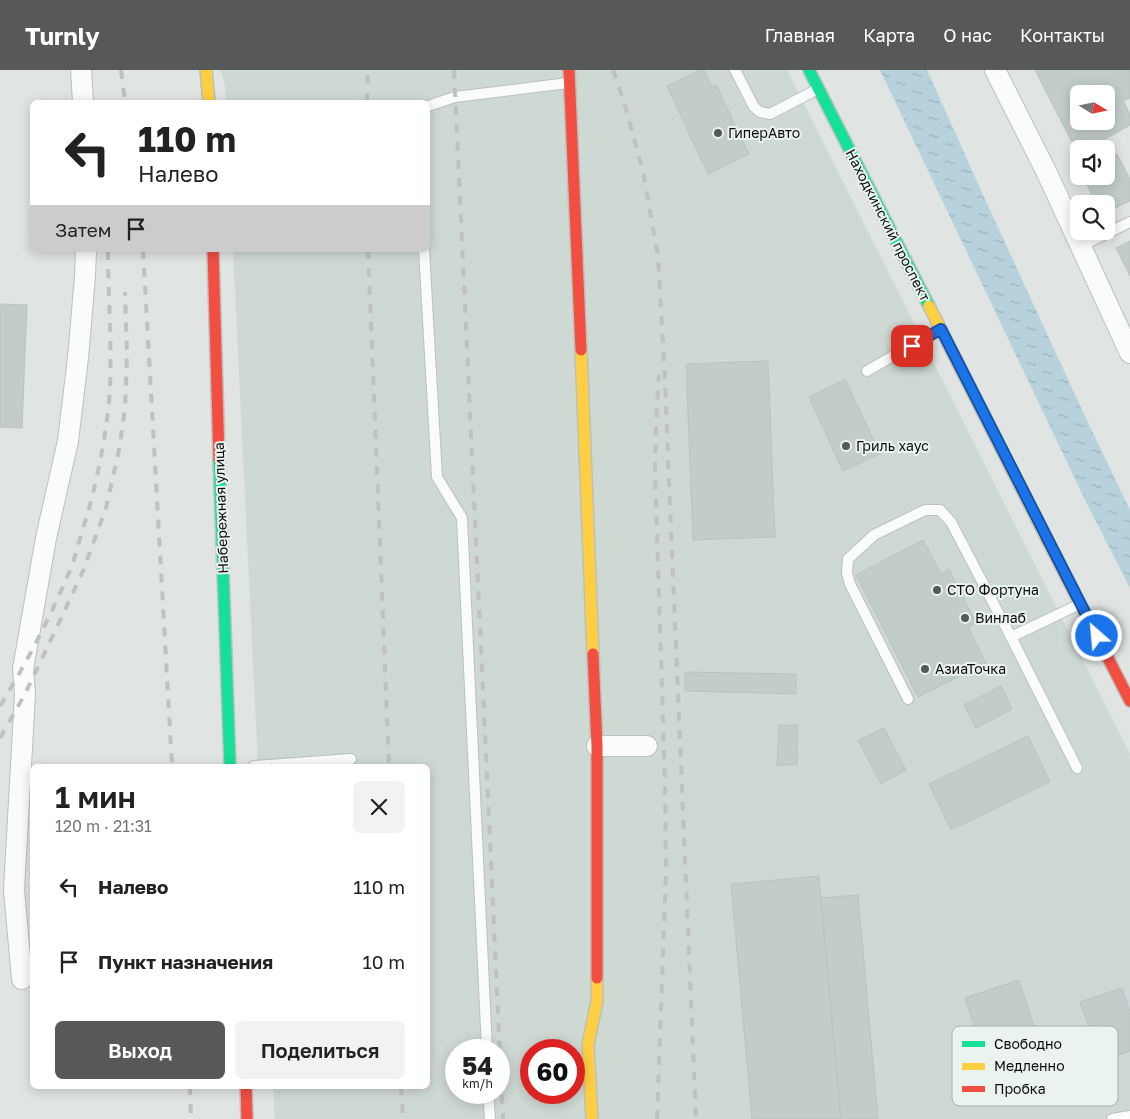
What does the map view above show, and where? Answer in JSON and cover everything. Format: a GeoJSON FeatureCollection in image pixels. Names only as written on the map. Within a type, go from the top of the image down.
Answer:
{"type":"FeatureCollection","features":[{"type":"Feature","properties":{"kind":"main road"},"geometry":{"type":"LineString","coordinates":[[206,70],[209,100]]}},
{"type":"Feature","properties":{"kind":"main road"},"geometry":{"type":"LineString","coordinates":[[569,70],[597,746],[597,1001],[588,1044],[592,1119]]}},
{"type":"Feature","properties":{"kind":"main road","name":"Находкинский проспект"},"geometry":{"type":"LineString","coordinates":[[809,70],[1130,701]]}},
{"type":"Feature","properties":{"kind":"main road","name":"Набережная улица"},"geometry":{"type":"LineString","coordinates":[[213,252],[230,764]]}},
{"type":"Feature","properties":{"kind":"main road"},"geometry":{"type":"LineString","coordinates":[[246,1089],[247,1119]]}},
{"type":"Feature","properties":{"kind":"street"},"geometry":{"type":"LineString","coordinates":[[81,70],[83,100]]}},
{"type":"Feature","properties":{"kind":"street"},"geometry":{"type":"LineString","coordinates":[[995,70],[1046,171],[1130,353]]}},
{"type":"Feature","properties":{"kind":"street"},"geometry":{"type":"LineString","coordinates":[[22,979],[14,890],[25,694],[22,668],[46,538],[68,441],[78,358],[86,252]]}},
{"type":"Feature","properties":{"kind":"street"},"geometry":{"type":"LineString","coordinates":[[597,746],[647,746]]}},
{"type":"Feature","properties":{"kind":"lane"},"geometry":{"type":"LineString","coordinates":[[735,70],[754,107],[760,112],[770,114],[819,88]]}},
{"type":"Feature","properties":{"kind":"lane"},"geometry":{"type":"LineString","coordinates":[[430,105],[456,97],[569,83]]}},
{"type":"Feature","properties":{"kind":"lane"},"geometry":{"type":"LineString","coordinates":[[208,89],[215,100]]}},
{"type":"Feature","properties":{"kind":"lane"},"geometry":{"type":"LineString","coordinates":[[1081,246],[1130,222]]}},
{"type":"Feature","properties":{"kind":"lane"},"geometry":{"type":"LineString","coordinates":[[424,252],[437,477],[462,518],[486,1039]]}},
{"type":"Feature","properties":{"kind":"lane"},"geometry":{"type":"LineString","coordinates":[[868,371],[941,329]]}},
{"type":"Feature","properties":{"kind":"lane"},"geometry":{"type":"LineString","coordinates":[[908,699],[850,584],[847,573],[848,559],[874,535],[925,510],[940,510],[951,522],[1077,768]]}},
{"type":"Feature","properties":{"kind":"lane"},"geometry":{"type":"LineString","coordinates":[[1011,637],[1081,604]]}},
{"type":"Feature","properties":{"kind":"lane"},"geometry":{"type":"LineString","coordinates":[[286,764],[351,760]]}},
{"type":"Feature","properties":{"kind":"lane"},"geometry":{"type":"LineString","coordinates":[[489,1104],[490,1119]]}},
{"type":"Feature","properties":{"kind":"lane"},"geometry":{"type":"LineString","coordinates":[[1112,1119],[1130,1116]]}},
{"type":"Feature","properties":{"kind":"shaded area"},"geometry":{"type":"Polygon","coordinates":[[[221,70],[787,70],[1130,754],[1130,1119],[275,1119],[273,1089],[430,1089],[430,764],[258,764],[233,252],[430,252],[430,100],[226,100],[221,70]]]}},
{"type":"Feature","properties":{"kind":"water"},"geometry":{"type":"Polygon","coordinates":[[[880,70],[927,70],[1082,410],[1130,510],[1130,588],[1086,502],[880,70]]]}},
{"type":"Feature","properties":{"kind":"building"},"geometry":{"type":"Polygon","coordinates":[[[700,70],[704,70],[712,87],[716,85],[749,154],[708,174],[667,86],[700,70]]]}},
{"type":"Feature","properties":{"kind":"building"},"geometry":{"type":"Polygon","coordinates":[[[1035,70],[1130,70],[1130,98],[1123,101],[1130,114],[1130,125],[1104,140],[1071,140],[1035,70]]]}},
{"type":"Feature","properties":{"kind":"building"},"geometry":{"type":"Polygon","coordinates":[[[1117,154],[1130,179],[1130,201],[1115,208],[1115,195],[1092,195],[1087,185],[1115,185],[1115,155],[1117,154]]]}},
{"type":"Feature","properties":{"kind":"building"},"geometry":{"type":"Polygon","coordinates":[[[1130,241],[1130,276],[1116,248],[1130,241]]]}},
{"type":"Feature","properties":{"kind":"building"},"geometry":{"type":"Polygon","coordinates":[[[0,304],[27,305],[22,428],[0,427],[0,304]]]}},
{"type":"Feature","properties":{"kind":"building"},"geometry":{"type":"Polygon","coordinates":[[[768,361],[775,537],[693,540],[686,364],[768,361]]]}},
{"type":"Feature","properties":{"kind":"building"},"geometry":{"type":"Polygon","coordinates":[[[845,379],[880,454],[843,471],[809,397],[845,379]]]}},
{"type":"Feature","properties":{"kind":"building"},"geometry":{"type":"Polygon","coordinates":[[[923,540],[941,574],[949,569],[976,623],[968,627],[986,663],[918,697],[856,575],[923,540]]]}},
{"type":"Feature","properties":{"kind":"building"},"geometry":{"type":"Polygon","coordinates":[[[685,672],[796,674],[796,694],[685,691],[685,672]]]}},
{"type":"Feature","properties":{"kind":"building"},"geometry":{"type":"Polygon","coordinates":[[[1001,686],[1012,709],[976,728],[964,705],[1001,686]]]}},
{"type":"Feature","properties":{"kind":"building"},"geometry":{"type":"Polygon","coordinates":[[[779,725],[798,725],[797,765],[777,765],[779,725]]]}},
{"type":"Feature","properties":{"kind":"building"},"geometry":{"type":"Polygon","coordinates":[[[884,728],[906,770],[881,784],[858,740],[884,728]]]}},
{"type":"Feature","properties":{"kind":"building"},"geometry":{"type":"Polygon","coordinates":[[[1028,736],[1050,782],[951,830],[929,784],[1028,736]]]}},
{"type":"Feature","properties":{"kind":"building"},"geometry":{"type":"Polygon","coordinates":[[[819,876],[841,1119],[752,1119],[731,884],[819,876]]]}},
{"type":"Feature","properties":{"kind":"building"},"geometry":{"type":"Polygon","coordinates":[[[858,895],[878,1119],[841,1119],[821,898],[858,895]]]}},
{"type":"Feature","properties":{"kind":"building"},"geometry":{"type":"Polygon","coordinates":[[[1019,980],[1034,1026],[974,1026],[965,998],[1019,980]]]}},
{"type":"Feature","properties":{"kind":"building"},"geometry":{"type":"Polygon","coordinates":[[[1122,988],[1130,1012],[1130,1051],[1118,1055],[1118,1026],[1089,1026],[1080,1002],[1122,988]]]}},
{"type":"Feature","properties":{"kind":"railway"},"geometry":{"type":"LineString","coordinates":[[121,70],[125,100]]}},
{"type":"Feature","properties":{"kind":"railway"},"geometry":{"type":"LineString","coordinates":[[367,100],[368,70]]}},
{"type":"Feature","properties":{"kind":"railway"},"geometry":{"type":"LineString","coordinates":[[454,70],[503,1119]]}},
{"type":"Feature","properties":{"kind":"railway"},"geometry":{"type":"LineString","coordinates":[[613,70],[624,102],[643,172],[658,256],[665,379],[696,1119]]}},
{"type":"Feature","properties":{"kind":"railway"},"geometry":{"type":"LineString","coordinates":[[0,706],[20,673],[71,568],[95,486],[109,402],[108,252]]}},
{"type":"Feature","properties":{"kind":"railway"},"geometry":{"type":"LineString","coordinates":[[143,252],[172,764]]}},
{"type":"Feature","properties":{"kind":"railway"},"geometry":{"type":"LineString","coordinates":[[368,252],[389,764]]}},
{"type":"Feature","properties":{"kind":"railway"},"geometry":{"type":"LineString","coordinates":[[0,738],[25,694],[83,571],[106,508],[119,450],[125,409],[127,354],[125,292]]}},
{"type":"Feature","properties":{"kind":"railway"},"geometry":{"type":"LineString","coordinates":[[657,1119],[666,870],[655,470],[659,375]]}},
{"type":"Feature","properties":{"kind":"railway"},"geometry":{"type":"LineString","coordinates":[[190,1089],[191,1119]]}},
{"type":"Feature","properties":{"kind":"railway"},"geometry":{"type":"LineString","coordinates":[[401,1089],[403,1119]]}},
{"type":"Feature","properties":{"kind":"traffic: fast"},"geometry":{"type":"LineString","coordinates":[[809,70],[929,306]]}},
{"type":"Feature","properties":{"kind":"traffic: fast"},"geometry":{"type":"LineString","coordinates":[[219,459],[230,764]]}},
{"type":"Feature","properties":{"kind":"traffic: slow"},"geometry":{"type":"LineString","coordinates":[[206,70],[209,100]]}},
{"type":"Feature","properties":{"kind":"traffic: slow"},"geometry":{"type":"LineString","coordinates":[[929,306],[1046,537]]}},
{"type":"Feature","properties":{"kind":"traffic: slow"},"geometry":{"type":"LineString","coordinates":[[581,350],[593,654]]}},
{"type":"Feature","properties":{"kind":"traffic: slow"},"geometry":{"type":"LineString","coordinates":[[592,1119],[588,1045],[597,1001],[597,978]]}},
{"type":"Feature","properties":{"kind":"traffic: jam"},"geometry":{"type":"LineString","coordinates":[[569,70],[581,350]]}},
{"type":"Feature","properties":{"kind":"traffic: jam"},"geometry":{"type":"LineString","coordinates":[[213,252],[219,459]]}},
{"type":"Feature","properties":{"kind":"traffic: jam"},"geometry":{"type":"LineString","coordinates":[[1046,537],[1130,701]]}},
{"type":"Feature","properties":{"kind":"traffic: jam"},"geometry":{"type":"LineString","coordinates":[[593,654],[597,746],[597,978]]}},
{"type":"Feature","properties":{"kind":"traffic: jam"},"geometry":{"type":"LineString","coordinates":[[246,1089],[247,1119]]}},
{"type":"Feature","properties":{"kind":"place","name":"ГиперАвто"},"geometry":{"type":"Point","coordinates":[718,133]}},
{"type":"Feature","properties":{"kind":"place","name":"Гриль хаус"},"geometry":{"type":"Point","coordinates":[846,446]}},
{"type":"Feature","properties":{"kind":"place","name":"СТО Фортуна"},"geometry":{"type":"Point","coordinates":[937,590]}},
{"type":"Feature","properties":{"kind":"place","name":"Винлаб"},"geometry":{"type":"Point","coordinates":[965,618]}},
{"type":"Feature","properties":{"kind":"place","name":"АзиаТочка"},"geometry":{"type":"Point","coordinates":[925,669]}},
{"type":"Feature","properties":{"kind":"route"},"geometry":{"type":"LineString","coordinates":[[912,346],[941,329],[1097,636]]}}]}
